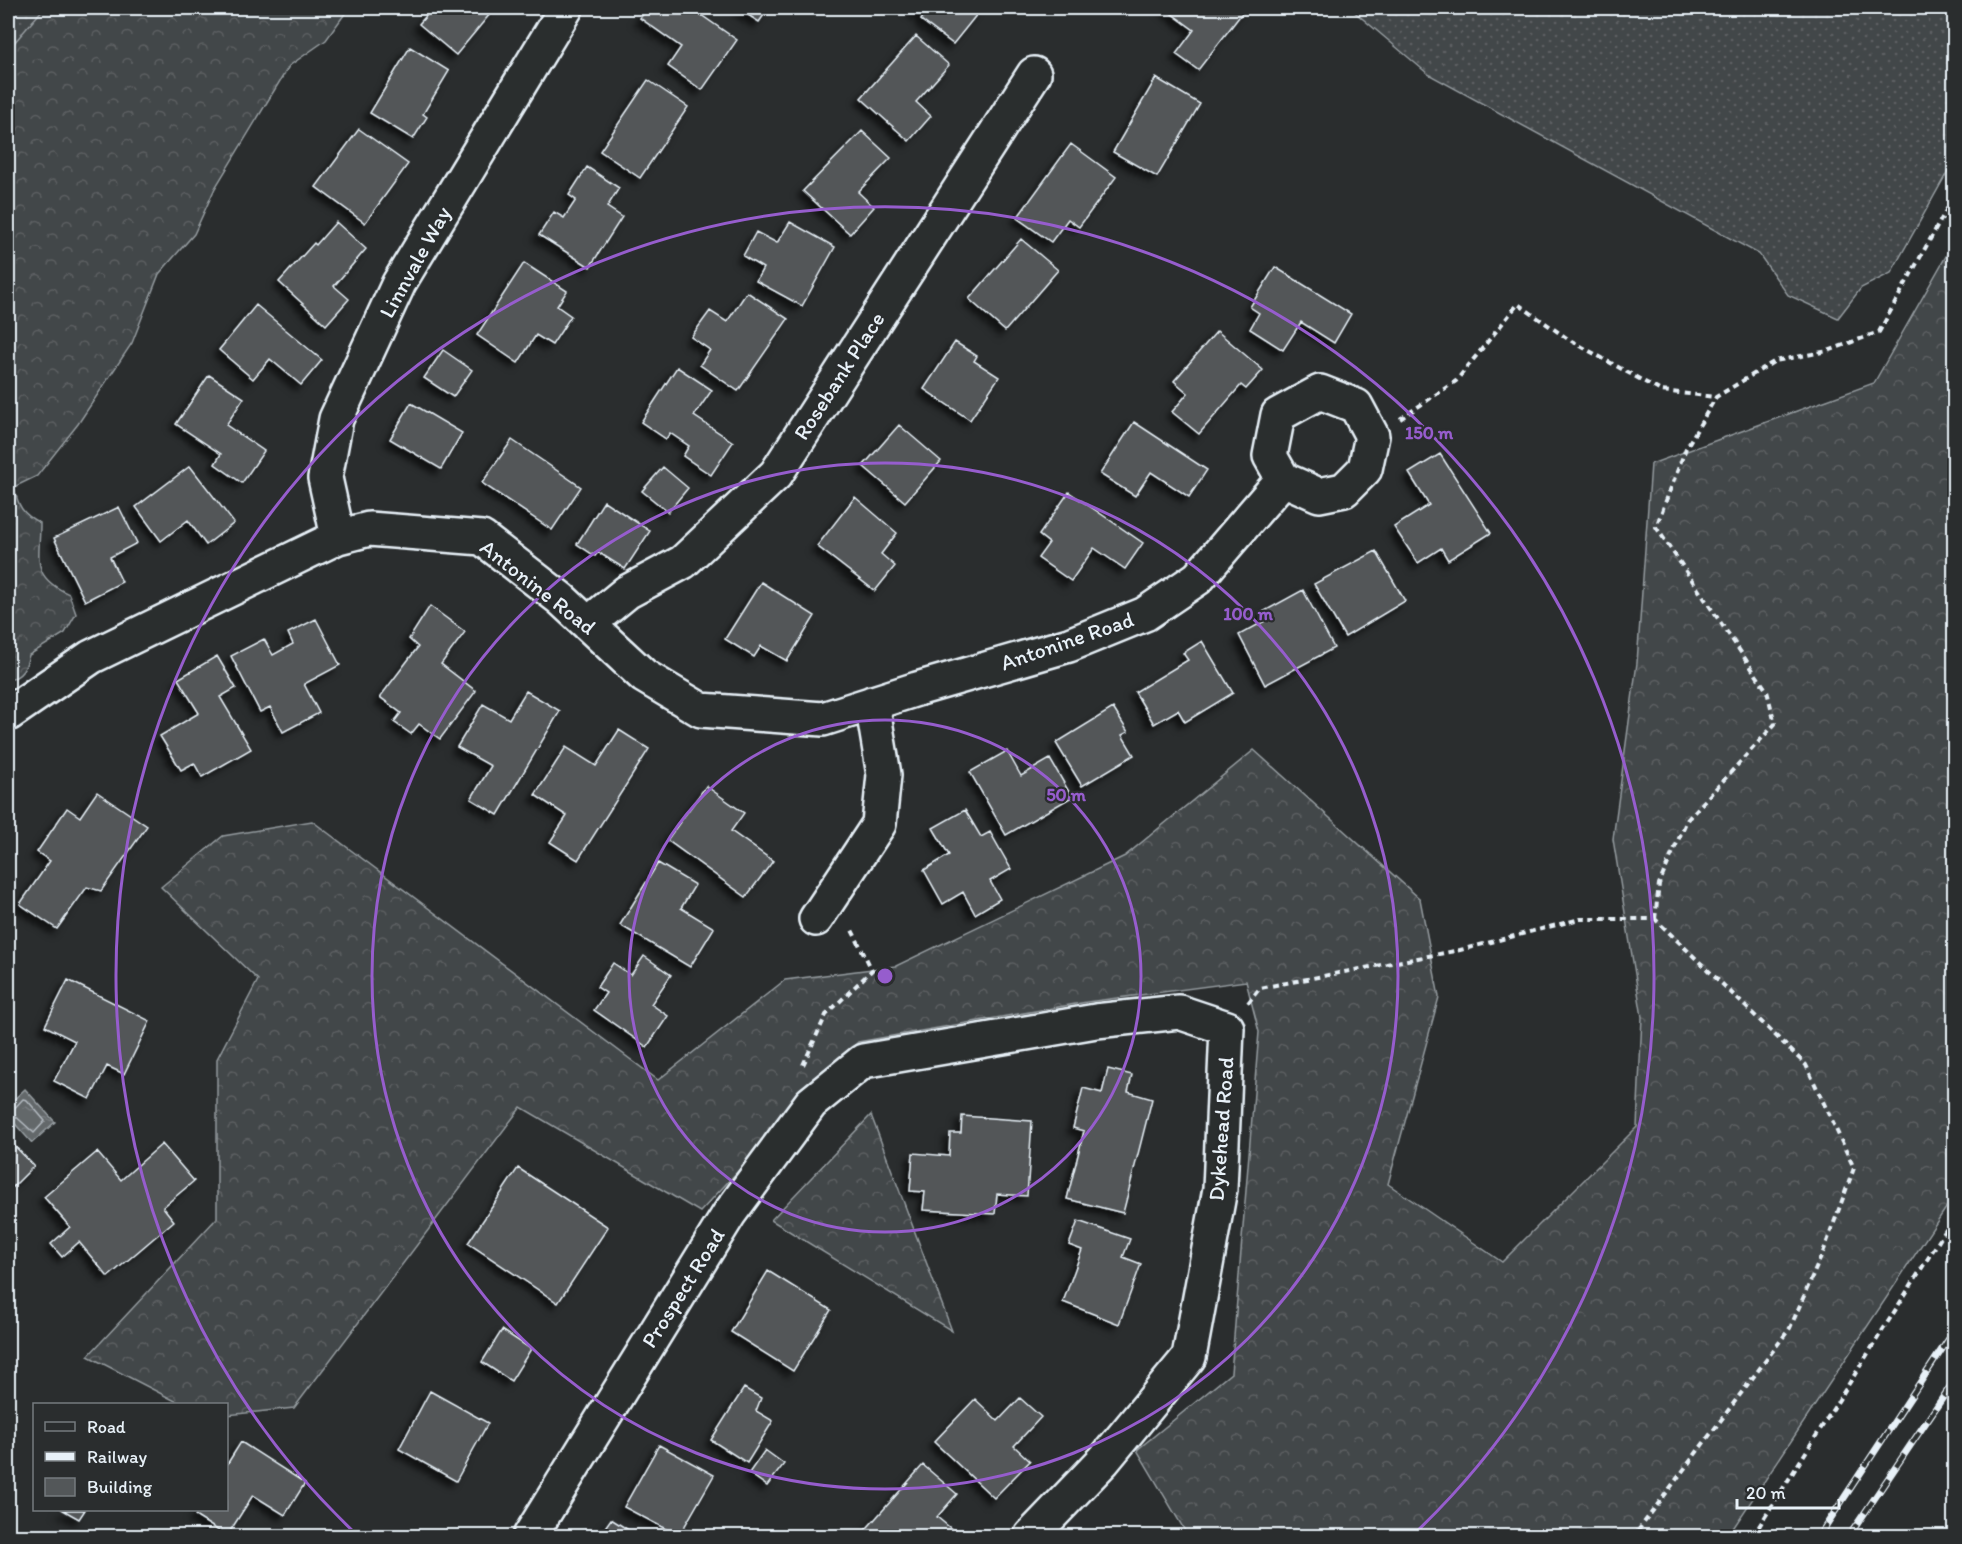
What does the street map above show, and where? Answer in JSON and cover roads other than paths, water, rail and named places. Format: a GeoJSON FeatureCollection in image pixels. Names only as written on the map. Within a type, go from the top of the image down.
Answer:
{"type":"FeatureCollection","features":[{"type":"Feature","properties":{"kind":"street","name":"Linnvale Way"},"geometry":{"type":"LineString","coordinates":[[338,537],[325,478],[336,419],[399,283],[566,8]]}},
{"type":"Feature","properties":{"kind":"street","name":"Rosebank Place"},"geometry":{"type":"LineString","coordinates":[[588,624],[627,592],[683,562],[776,474],[1034,74]]}},
{"type":"Feature","properties":{"kind":"street"},"geometry":{"type":"LineString","coordinates":[[1320,392],[1356,406],[1372,436],[1365,469],[1344,490],[1319,495],[1283,479],[1270,456],[1278,415],[1320,392]]}},
{"type":"Feature","properties":{"kind":"street","name":"Antonine Road"},"geometry":{"type":"LineString","coordinates":[[8,714],[91,657],[338,537],[369,529],[482,538],[561,599],[644,676],[701,710],[823,719],[1069,645],[1144,614],[1198,578],[1283,479]]}},
{"type":"Feature","properties":{"kind":"street"},"geometry":{"type":"LineString","coordinates":[[825,907],[879,824],[884,775],[872,703]]}},
{"type":"Feature","properties":{"kind":"street","name":"Dykehead Road"},"geometry":{"type":"LineString","coordinates":[[863,1061],[1096,1021],[1179,1012],[1227,1028],[1220,1189],[1189,1357],[1104,1460],[1031,1536]]}},
{"type":"Feature","properties":{"kind":"street","name":"Prospect Road"},"geometry":{"type":"LineString","coordinates":[[530,1536],[729,1214],[811,1103],[863,1061]]}},
{"type":"Feature","properties":{"kind":"water"},"geometry":{"type":"Polygon","coordinates":[[[25,1089],[55,1122],[32,1143],[8,1116],[8,1105],[25,1089]]]}},
{"type":"Feature","properties":{"kind":"railway"},"geometry":{"type":"LineString","coordinates":[[1819,1536],[1954,1331]]}},
{"type":"Feature","properties":{"kind":"railway"},"geometry":{"type":"LineString","coordinates":[[1849,1536],[1954,1381]]}}]}
